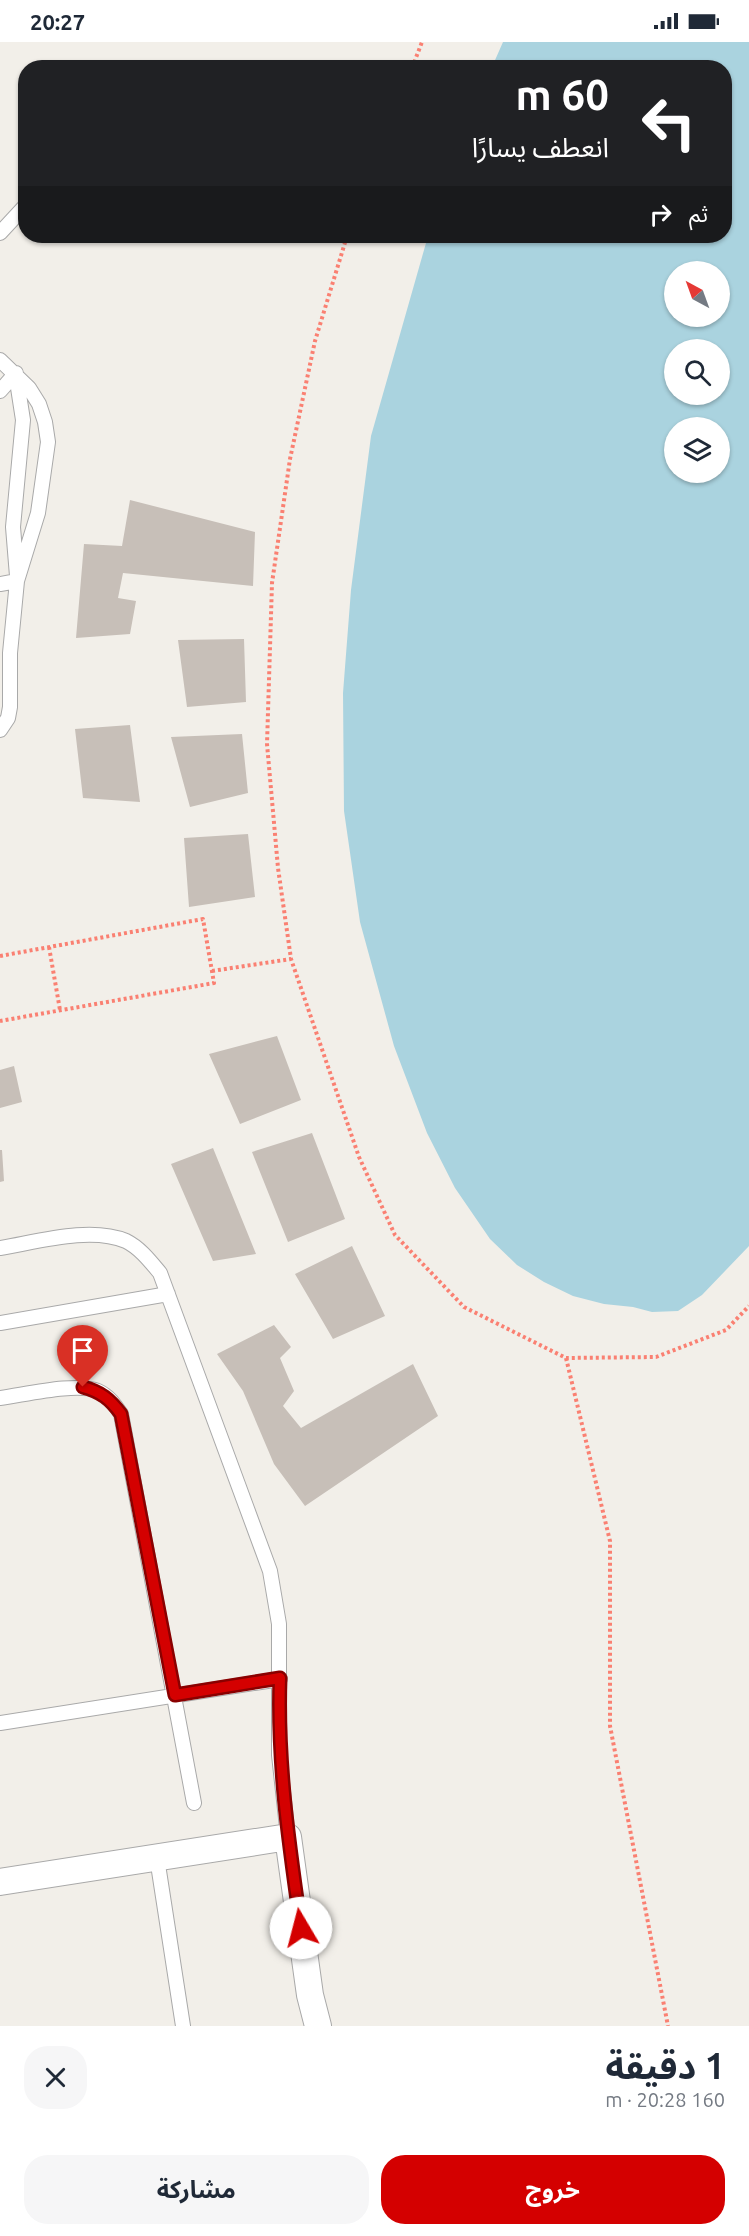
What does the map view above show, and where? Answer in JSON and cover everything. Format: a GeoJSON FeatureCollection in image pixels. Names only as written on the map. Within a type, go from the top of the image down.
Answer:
{"type":"FeatureCollection","features":[{"type":"Feature","properties":{"kind":"street"},"geometry":{"type":"LineString","coordinates":[[0,1882],[288,1837],[310,1995],[318,2026]]}},
{"type":"Feature","properties":{"kind":"lane"},"geometry":{"type":"LineString","coordinates":[[0,233],[18,214]]}},
{"type":"Feature","properties":{"kind":"lane"},"geometry":{"type":"LineString","coordinates":[[0,360],[29,388],[39,404],[48,442],[38,513],[18,581],[5,654],[10,707],[8,718],[0,730]]}},
{"type":"Feature","properties":{"kind":"lane"},"geometry":{"type":"LineString","coordinates":[[0,391],[16,374]]}},
{"type":"Feature","properties":{"kind":"lane"},"geometry":{"type":"LineString","coordinates":[[16,374],[23,420],[13,519],[14,555],[18,581]]}},
{"type":"Feature","properties":{"kind":"lane"},"geometry":{"type":"LineString","coordinates":[[0,584],[18,581]]}},
{"type":"Feature","properties":{"kind":"lane"},"geometry":{"type":"LineString","coordinates":[[0,1248],[82,1235],[105,1235],[127,1242],[146,1255],[160,1273],[270,1571],[279,1624],[279,1755],[288,1837]]}},
{"type":"Feature","properties":{"kind":"lane"},"geometry":{"type":"LineString","coordinates":[[0,1323],[168,1294]]}},
{"type":"Feature","properties":{"kind":"lane"},"geometry":{"type":"LineString","coordinates":[[0,1398],[83,1387],[99,1392],[112,1401],[121,1414],[194,1803]]}},
{"type":"Feature","properties":{"kind":"lane"},"geometry":{"type":"LineString","coordinates":[[0,1723],[280,1678]]}},
{"type":"Feature","properties":{"kind":"lane"},"geometry":{"type":"LineString","coordinates":[[157,1858],[183,2026]]}},
{"type":"Feature","properties":{"kind":"path"},"geometry":{"type":"LineString","coordinates":[[415,60],[422,42]]}},
{"type":"Feature","properties":{"kind":"path"},"geometry":{"type":"LineString","coordinates":[[345,243],[315,341],[290,459],[272,583],[267,744],[278,868],[291,959],[359,1157],[395,1235],[464,1307],[566,1358],[656,1358],[726,1330],[749,1306]]}},
{"type":"Feature","properties":{"kind":"path"},"geometry":{"type":"LineString","coordinates":[[0,956],[203,919],[214,983],[0,1021]]}},
{"type":"Feature","properties":{"kind":"path"},"geometry":{"type":"LineString","coordinates":[[49,947],[60,1010]]}},
{"type":"Feature","properties":{"kind":"path"},"geometry":{"type":"LineString","coordinates":[[212,971],[291,959]]}},
{"type":"Feature","properties":{"kind":"path"},"geometry":{"type":"LineString","coordinates":[[566,1358],[610,1541],[610,1726],[668,2026]]}},
{"type":"Feature","properties":{"kind":"water"},"geometry":{"type":"Polygon","coordinates":[[[503,42],[749,42],[749,1246],[702,1295],[678,1311],[652,1312],[573,1296],[517,1265],[490,1239],[455,1188],[427,1133],[394,1046],[360,922],[344,811],[343,693],[351,590],[371,436],[426,243],[732,243],[732,60],[495,60],[503,42]]]}},
{"type":"Feature","properties":{"kind":"building"},"geometry":{"type":"Polygon","coordinates":[[[130,500],[255,532],[253,586],[123,573],[118,598],[136,601],[130,634],[76,638],[84,544],[122,546],[130,500]]]}},
{"type":"Feature","properties":{"kind":"building"},"geometry":{"type":"Polygon","coordinates":[[[244,639],[246,702],[187,707],[178,640],[244,639]]]}},
{"type":"Feature","properties":{"kind":"building"},"geometry":{"type":"Polygon","coordinates":[[[130,725],[140,802],[83,798],[75,729],[130,725]]]}},
{"type":"Feature","properties":{"kind":"building"},"geometry":{"type":"Polygon","coordinates":[[[242,734],[248,793],[190,807],[171,737],[242,734]]]}},
{"type":"Feature","properties":{"kind":"building"},"geometry":{"type":"Polygon","coordinates":[[[248,834],[255,897],[189,907],[184,838],[248,834]]]}},
{"type":"Feature","properties":{"kind":"building"},"geometry":{"type":"Polygon","coordinates":[[[277,1036],[301,1100],[240,1124],[209,1054],[277,1036]]]}},
{"type":"Feature","properties":{"kind":"building"},"geometry":{"type":"Polygon","coordinates":[[[14,1066],[22,1102],[0,1108],[0,1070],[14,1066]]]}},
{"type":"Feature","properties":{"kind":"building"},"geometry":{"type":"Polygon","coordinates":[[[312,1133],[345,1219],[288,1242],[252,1152],[312,1133]]]}},
{"type":"Feature","properties":{"kind":"building"},"geometry":{"type":"Polygon","coordinates":[[[213,1148],[256,1254],[213,1261],[171,1164],[213,1148]]]}},
{"type":"Feature","properties":{"kind":"building"},"geometry":{"type":"Polygon","coordinates":[[[0,1150],[2,1150],[4,1181],[0,1182],[0,1150]]]}},
{"type":"Feature","properties":{"kind":"building"},"geometry":{"type":"Polygon","coordinates":[[[352,1246],[385,1316],[333,1339],[295,1274],[352,1246]]]}},
{"type":"Feature","properties":{"kind":"building"},"geometry":{"type":"Polygon","coordinates":[[[274,1325],[291,1347],[280,1358],[294,1391],[283,1406],[301,1428],[413,1364],[438,1416],[305,1506],[274,1464],[243,1391],[217,1354],[274,1325]]]}},
{"type":"Feature","properties":{"kind":"route"},"geometry":{"type":"LineString","coordinates":[[83,1387],[99,1392],[112,1401],[121,1414],[175,1695],[280,1678],[278,1717],[282,1794],[301,1928]]}}]}
